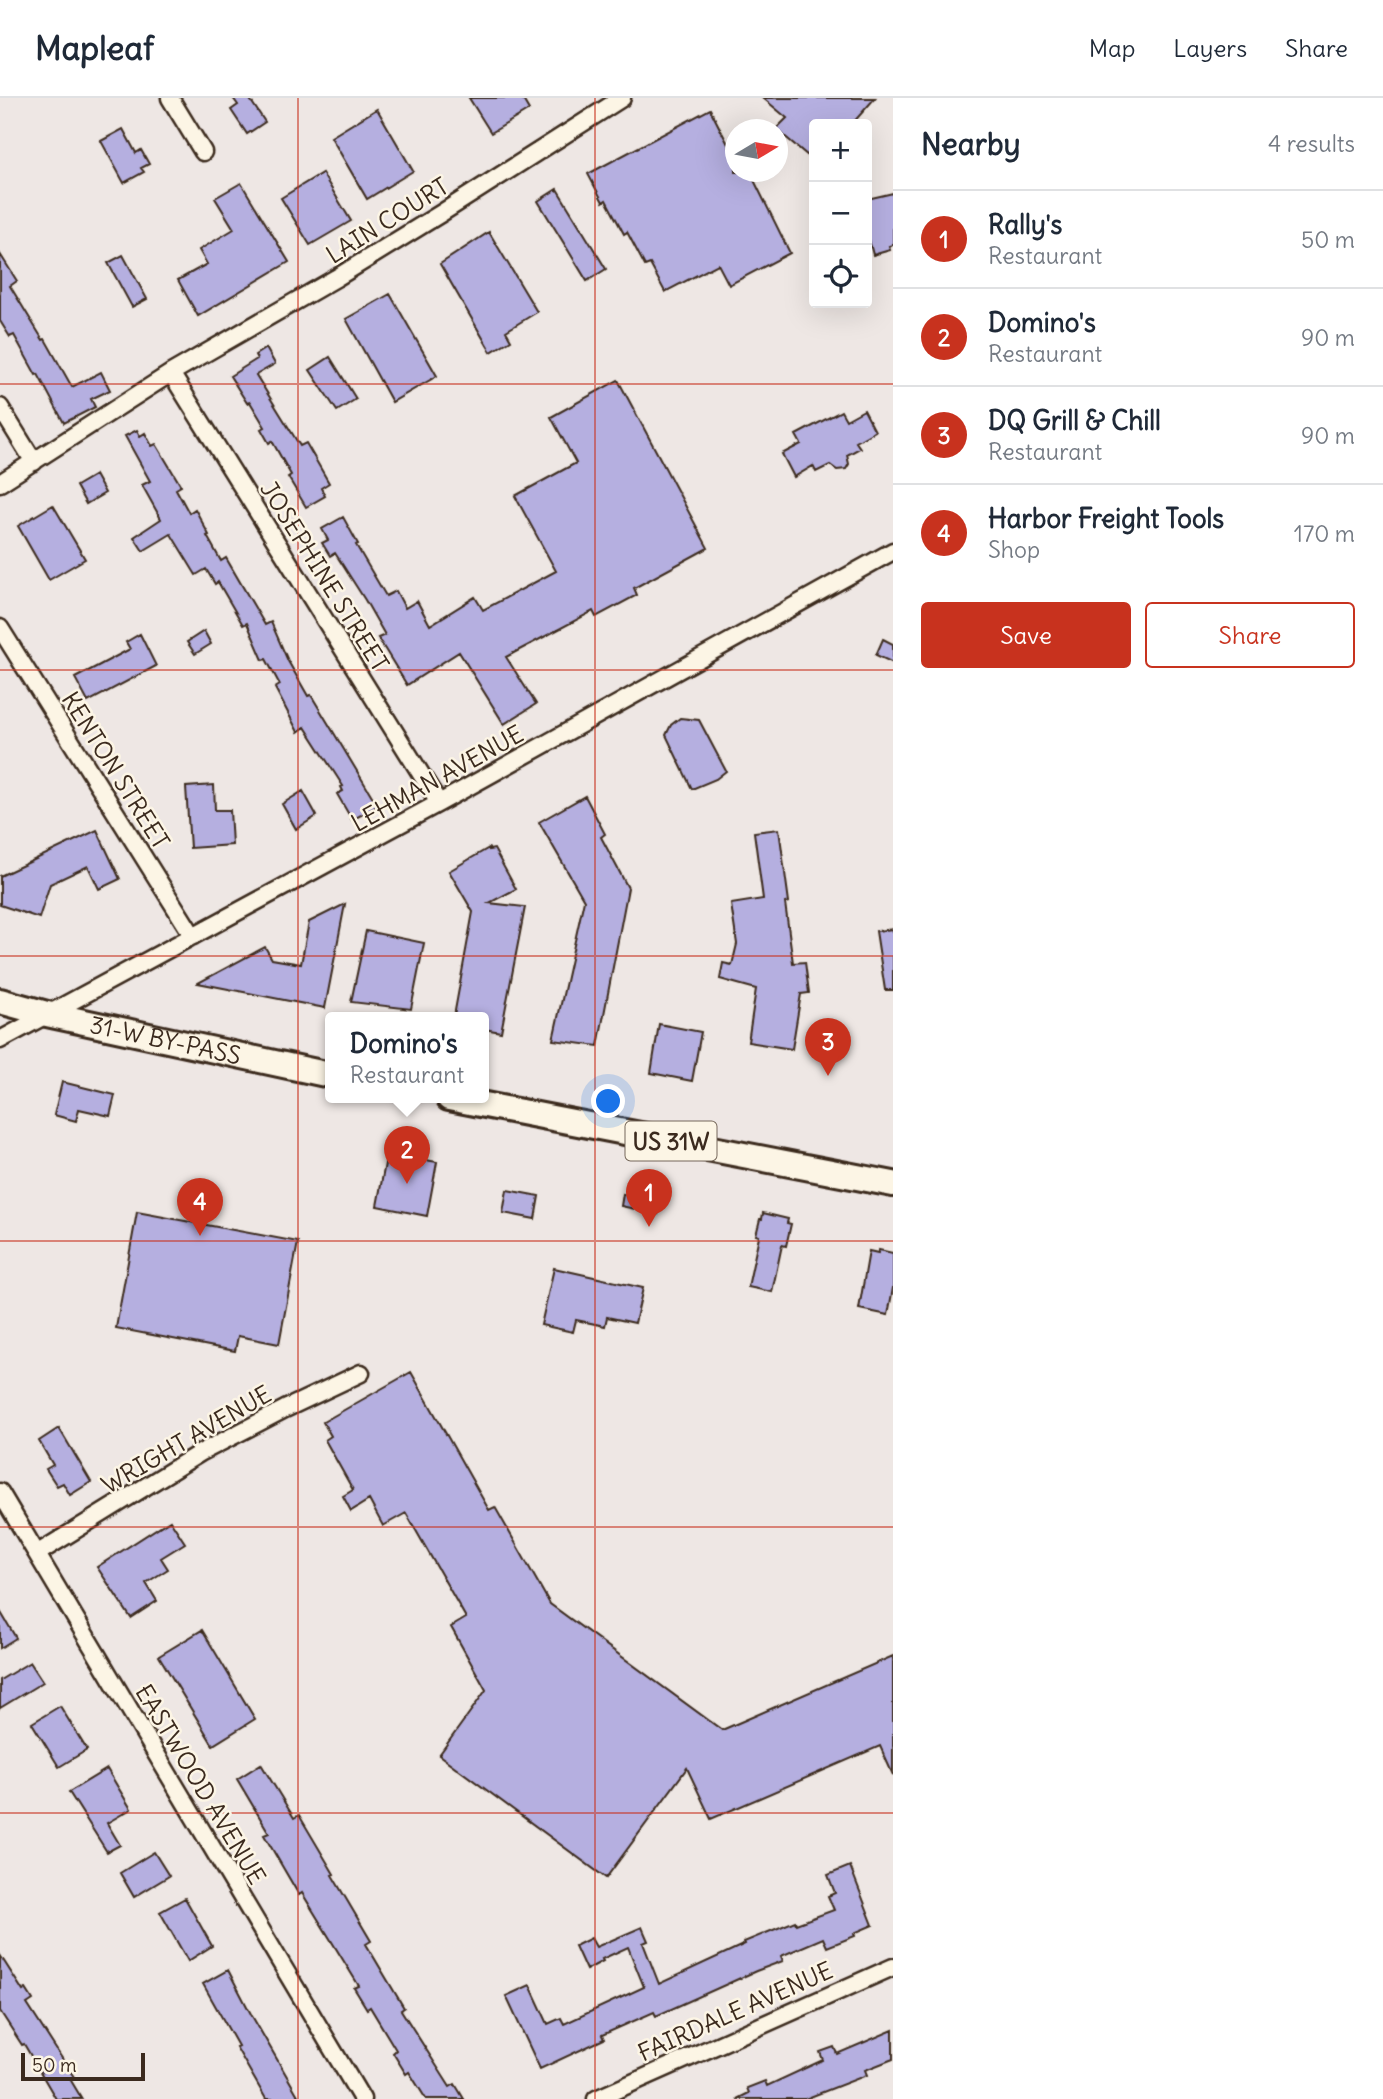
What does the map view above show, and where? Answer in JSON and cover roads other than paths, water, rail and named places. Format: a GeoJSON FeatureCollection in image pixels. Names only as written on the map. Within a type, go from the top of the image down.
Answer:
{"type":"FeatureCollection","features":[{"type":"Feature","properties":{"kind":"main road","name":"31-W BY-PASS"},"geometry":{"type":"LineString","coordinates":[[0,1001],[47,1014],[325,1074]]}},
{"type":"Feature","properties":{"kind":"main road","name":"US 31W"},"geometry":{"type":"LineString","coordinates":[[475,1103],[893,1184]]}},
{"type":"Feature","properties":{"kind":"street"},"geometry":{"type":"LineString","coordinates":[[170,98],[203,152]]}},
{"type":"Feature","properties":{"kind":"street","name":"LAIN COURT"},"geometry":{"type":"LineString","coordinates":[[0,483],[171,373],[429,221],[622,98]]}},
{"type":"Feature","properties":{"kind":"street","name":"JOSEPHINE STREET"},"geometry":{"type":"LineString","coordinates":[[171,373],[439,803]]}},
{"type":"Feature","properties":{"kind":"street"},"geometry":{"type":"LineString","coordinates":[[0,407],[34,462]]}},
{"type":"Feature","properties":{"kind":"street","name":"LEHMAN AVENUE"},"geometry":{"type":"LineString","coordinates":[[0,1040],[439,803],[893,551]]}},
{"type":"Feature","properties":{"kind":"street","name":"KENTON STREET"},"geometry":{"type":"LineString","coordinates":[[0,628],[193,936]]}},
{"type":"Feature","properties":{"kind":"street","name":"WRIGHT AVENUE"},"geometry":{"type":"LineString","coordinates":[[38,1553],[200,1453],[361,1373]]}},
{"type":"Feature","properties":{"kind":"street","name":"EASTWOOD AVENUE"},"geometry":{"type":"LineString","coordinates":[[0,1492],[362,2099]]}},
{"type":"Feature","properties":{"kind":"street","name":"FAIRDALE AVENUE"},"geometry":{"type":"LineString","coordinates":[[596,2099],[893,1967]]}},
{"type":"Feature","properties":{"kind":"place","name":"DQ Grill & Chill"},"geometry":{"type":"Point","coordinates":[828,1076]}},
{"type":"Feature","properties":{"kind":"place","name":"Domino's"},"geometry":{"type":"Point","coordinates":[407,1184]}},
{"type":"Feature","properties":{"kind":"place","name":"Rally's"},"geometry":{"type":"Point","coordinates":[649,1227]}},
{"type":"Feature","properties":{"kind":"place","name":"Harbor Freight Tools"},"geometry":{"type":"Point","coordinates":[200,1236]}}]}
